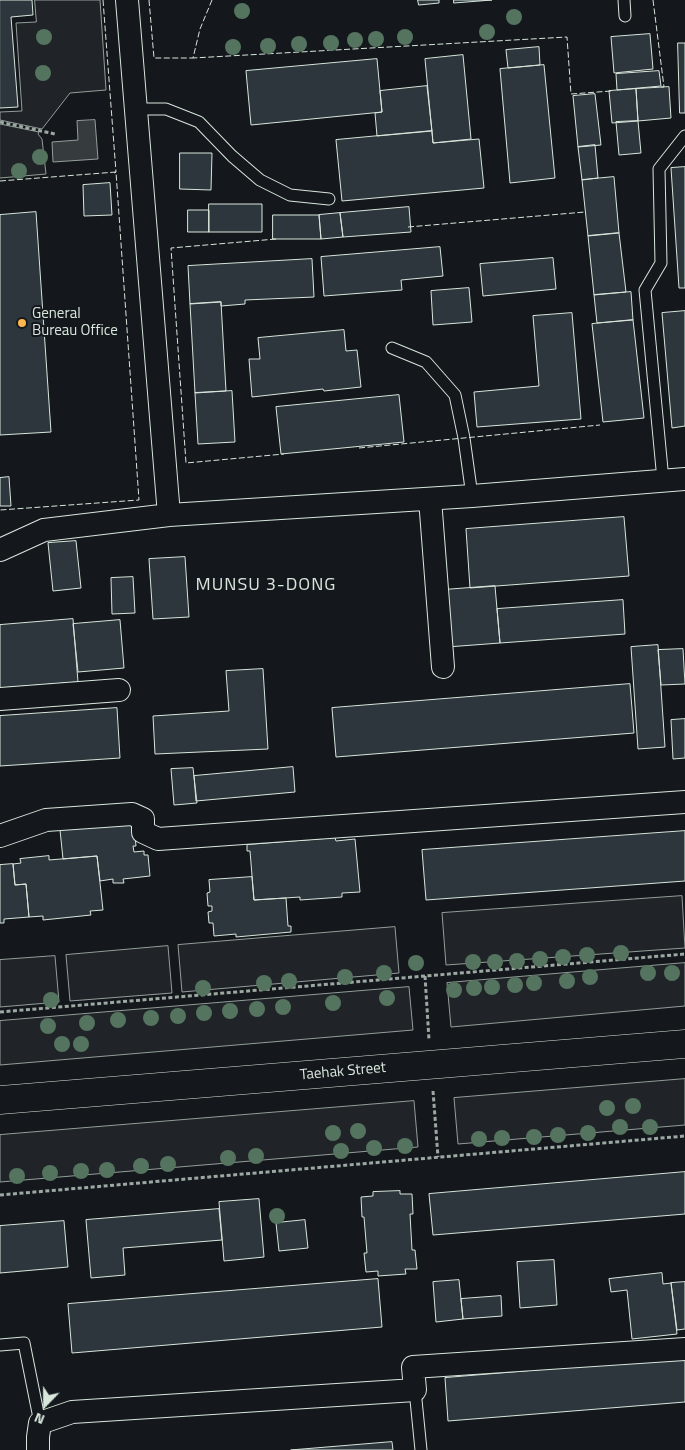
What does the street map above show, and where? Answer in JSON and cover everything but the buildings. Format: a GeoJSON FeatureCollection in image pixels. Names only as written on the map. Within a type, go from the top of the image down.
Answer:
{"type":"FeatureCollection","features":[{"type":"Feature","properties":{"kind":"main road","name":"Taehak Street"},"geometry":{"type":"LineString","coordinates":[[0,1100],[685,1044]]}},
{"type":"Feature","properties":{"kind":"street"},"geometry":{"type":"LineString","coordinates":[[126,0],[169,515]]}},
{"type":"Feature","properties":{"kind":"street"},"geometry":{"type":"LineString","coordinates":[[0,550],[44,530],[169,515],[430,499],[685,479]]}},
{"type":"Feature","properties":{"kind":"street"},"geometry":{"type":"LineString","coordinates":[[430,499],[443,666]]}},
{"type":"Feature","properties":{"kind":"street"},"geometry":{"type":"LineString","coordinates":[[0,699],[118,690]]}},
{"type":"Feature","properties":{"kind":"street"},"geometry":{"type":"LineString","coordinates":[[0,836],[46,820],[132,814],[143,819],[144,832],[158,839],[685,802]]}},
{"type":"Feature","properties":{"kind":"street"},"geometry":{"type":"LineString","coordinates":[[38,1450],[40,1423],[72,1412],[415,1390],[413,1367],[685,1349]]}},
{"type":"Feature","properties":{"kind":"lane"},"geometry":{"type":"LineString","coordinates":[[624,0],[625,16]]}},
{"type":"Feature","properties":{"kind":"lane"},"geometry":{"type":"LineString","coordinates":[[136,109],[166,109],[199,122],[232,156],[260,180],[290,195],[329,199]]}},
{"type":"Feature","properties":{"kind":"lane"},"geometry":{"type":"LineString","coordinates":[[662,480],[645,290],[661,263],[658,169],[685,136]]}},
{"type":"Feature","properties":{"kind":"lane"},"geometry":{"type":"LineString","coordinates":[[392,348],[426,362],[455,395],[464,438],[472,496]]}},
{"type":"Feature","properties":{"kind":"lane"},"geometry":{"type":"LineString","coordinates":[[0,1345],[24,1343],[40,1423]]}},
{"type":"Feature","properties":{"kind":"lane"},"geometry":{"type":"LineString","coordinates":[[415,1390],[421,1450]]}},
{"type":"Feature","properties":{"kind":"path"},"geometry":{"type":"LineString","coordinates":[[0,122],[55,134]]}},
{"type":"Feature","properties":{"kind":"path"},"geometry":{"type":"LineString","coordinates":[[0,1012],[685,954]]}},
{"type":"Feature","properties":{"kind":"path"},"geometry":{"type":"LineString","coordinates":[[0,1195],[685,1136]]}},
{"type":"Feature","properties":{"kind":"shaded area"},"geometry":{"type":"Polygon","coordinates":[[[35,0],[100,0],[106,90],[70,93],[42,129],[0,120],[0,112],[22,111],[16,23],[36,22],[35,0]]]}},
{"type":"Feature","properties":{"kind":"shaded area"},"geometry":{"type":"Polygon","coordinates":[[[95,120],[98,159],[53,162],[52,142],[78,140],[77,121],[95,120]]]}},
{"type":"Feature","properties":{"kind":"shaded area"},"geometry":{"type":"Polygon","coordinates":[[[0,124],[39,132],[38,134],[42,139],[46,174],[0,178],[0,124]]]}},
{"type":"Feature","properties":{"kind":"shaded area"},"geometry":{"type":"Polygon","coordinates":[[[682,896],[685,948],[446,965],[442,913],[682,896]]]}},
{"type":"Feature","properties":{"kind":"shaded area"},"geometry":{"type":"Polygon","coordinates":[[[395,927],[399,973],[182,992],[178,945],[395,927]]]}},
{"type":"Feature","properties":{"kind":"shaded area"},"geometry":{"type":"Polygon","coordinates":[[[168,946],[172,993],[70,1001],[66,955],[168,946]]]}},
{"type":"Feature","properties":{"kind":"shaded area"},"geometry":{"type":"Polygon","coordinates":[[[55,956],[59,1002],[0,1007],[0,960],[55,956]]]}},
{"type":"Feature","properties":{"kind":"shaded area"},"geometry":{"type":"Polygon","coordinates":[[[685,963],[685,1006],[451,1027],[447,983],[685,963]]]}},
{"type":"Feature","properties":{"kind":"shaded area"},"geometry":{"type":"Polygon","coordinates":[[[409,987],[413,1030],[0,1065],[0,1021],[409,987]]]}},
{"type":"Feature","properties":{"kind":"shaded area"},"geometry":{"type":"Polygon","coordinates":[[[685,1079],[685,1125],[458,1144],[454,1098],[685,1079]]]}},
{"type":"Feature","properties":{"kind":"shaded area"},"geometry":{"type":"Polygon","coordinates":[[[414,1101],[418,1147],[0,1182],[0,1135],[414,1101]]]}},
{"type":"Feature","properties":{"kind":"fence"},"geometry":{"type":"LineString","coordinates":[[103,0],[116,172],[114,173]]}},
{"type":"Feature","properties":{"kind":"fence"},"geometry":{"type":"LineString","coordinates":[[149,0],[154,58],[193,58]]}},
{"type":"Feature","properties":{"kind":"fence"},"geometry":{"type":"LineString","coordinates":[[212,0],[200,29],[193,58],[567,37],[571,94],[611,91]]}},
{"type":"Feature","properties":{"kind":"fence"},"geometry":{"type":"LineString","coordinates":[[653,0],[664,87],[661,87]]}},
{"type":"Feature","properties":{"kind":"fence"},"geometry":{"type":"LineString","coordinates":[[0,181],[116,172],[139,500],[0,510]]}},
{"type":"Feature","properties":{"kind":"fence"},"geometry":{"type":"LineString","coordinates":[[408,227],[585,212]]}},
{"type":"Feature","properties":{"kind":"fence"},"geometry":{"type":"LineString","coordinates":[[276,239],[171,248],[186,463],[284,454]]}},
{"type":"Feature","properties":{"kind":"fence"},"geometry":{"type":"LineString","coordinates":[[359,448],[600,425]]}},
{"type":"Feature","properties":{"kind":"place","name":"General Bureau Office"},"geometry":{"type":"Point","coordinates":[22,323]}},
{"type":"Feature","properties":{"kind":"district","name":"MUNSU 3-DONG"},"geometry":{"type":"Point","coordinates":[266,586]}}]}
